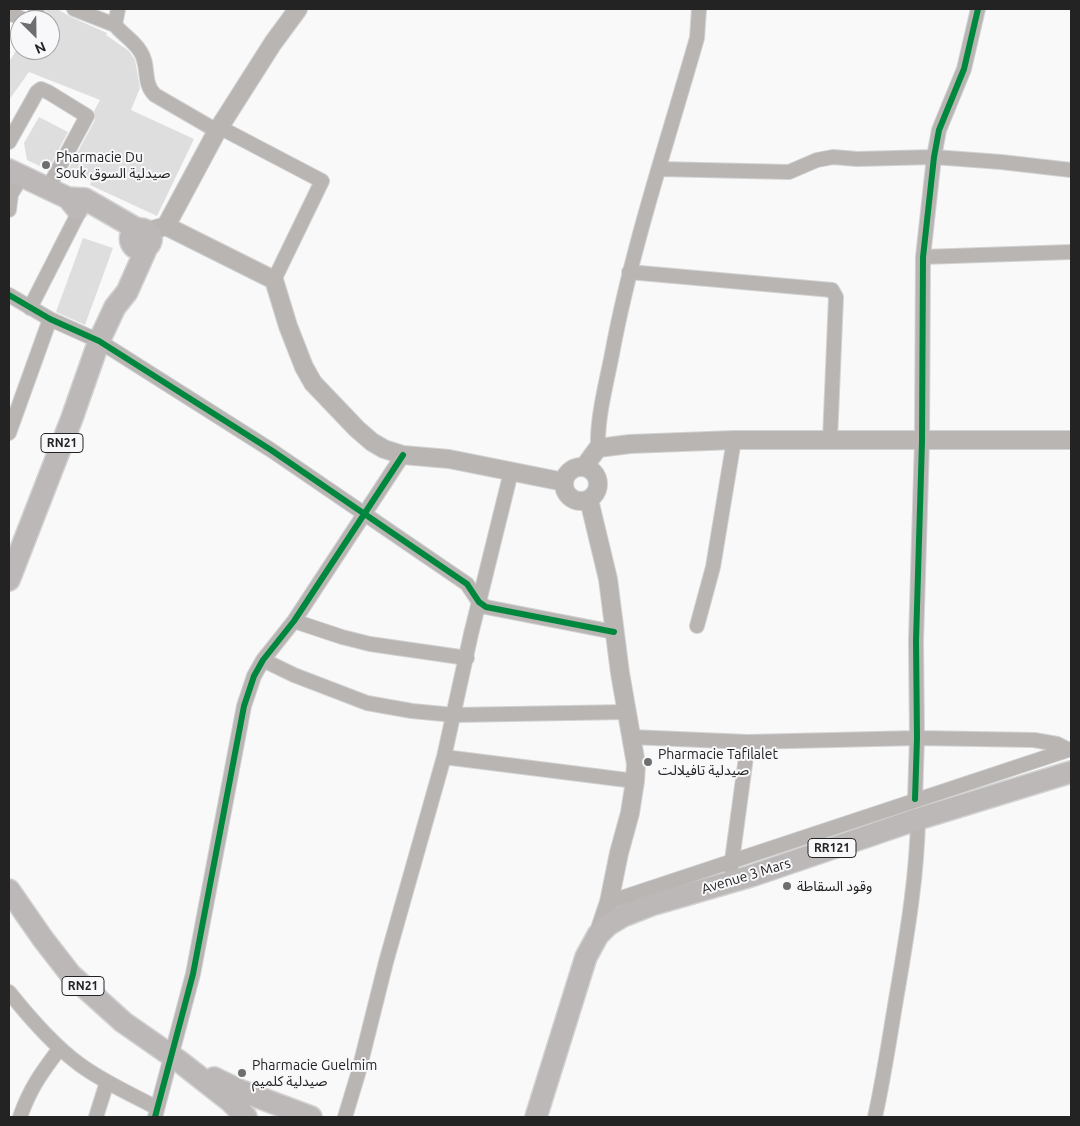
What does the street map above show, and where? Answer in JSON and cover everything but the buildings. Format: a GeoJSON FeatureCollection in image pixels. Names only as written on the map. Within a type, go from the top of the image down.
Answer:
{"type":"FeatureCollection","features":[{"type":"Feature","properties":{"kind":"main road"},"geometry":{"type":"LineString","coordinates":[[15,173],[143,235]]}},
{"type":"Feature","properties":{"kind":"main road","name":"RN21"},"geometry":{"type":"LineString","coordinates":[[9,580],[72,418],[99,341],[115,307],[127,292],[143,235]]}},
{"type":"Feature","properties":{"kind":"main road","name":"Avenue 3 Mars"},"geometry":{"type":"LineString","coordinates":[[598,936],[608,925],[624,916],[731,871],[916,809],[1071,772]]}},
{"type":"Feature","properties":{"kind":"main road","name":"RN21"},"geometry":{"type":"LineString","coordinates":[[9,890],[71,975],[123,1022],[175,1058],[233,1109],[246,1117]]}},
{"type":"Feature","properties":{"kind":"main road","name":"RR121"},"geometry":{"type":"LineString","coordinates":[[536,1117],[586,957],[598,936]]}},
{"type":"Feature","properties":{"kind":"main road","name":"RN21"},"geometry":{"type":"LineString","coordinates":[[175,1058],[239,1090],[311,1117]]}},
{"type":"Feature","properties":{"kind":"street"},"geometry":{"type":"LineString","coordinates":[[74,9],[114,25],[140,50],[146,68],[147,84],[155,95],[322,181],[274,280],[288,326],[304,367],[313,383],[357,429],[372,442],[384,449],[403,455],[449,460],[564,482]]}},
{"type":"Feature","properties":{"kind":"street"},"geometry":{"type":"LineString","coordinates":[[114,25],[118,9]]}},
{"type":"Feature","properties":{"kind":"street"},"geometry":{"type":"LineString","coordinates":[[274,280],[143,235],[218,129],[298,9]]}},
{"type":"Feature","properties":{"kind":"street"},"geometry":{"type":"LineString","coordinates":[[584,467],[598,448],[599,424],[629,272],[697,38],[699,9]]}},
{"type":"Feature","properties":{"kind":"street"},"geometry":{"type":"LineString","coordinates":[[875,1117],[883,1080],[912,902],[917,851],[918,738],[916,640],[922,441],[923,257],[934,157],[939,130],[964,69],[978,9]]}},
{"type":"Feature","properties":{"kind":"street"},"geometry":{"type":"LineString","coordinates":[[9,142],[37,92],[41,89],[87,116],[48,188]]}},
{"type":"Feature","properties":{"kind":"street"},"geometry":{"type":"LineString","coordinates":[[659,169],[789,172],[833,156],[857,159],[934,157],[1071,170]]}},
{"type":"Feature","properties":{"kind":"street"},"geometry":{"type":"LineString","coordinates":[[9,210],[15,173]]}},
{"type":"Feature","properties":{"kind":"street"},"geometry":{"type":"LineString","coordinates":[[30,308],[78,203]]}},
{"type":"Feature","properties":{"kind":"street"},"geometry":{"type":"LineString","coordinates":[[923,257],[1071,252]]}},
{"type":"Feature","properties":{"kind":"street"},"geometry":{"type":"LineString","coordinates":[[629,272],[832,290],[836,297],[830,440]]}},
{"type":"Feature","properties":{"kind":"street"},"geometry":{"type":"LineString","coordinates":[[9,295],[50,319],[99,341],[271,450],[466,584],[479,602],[491,609],[614,632]]}},
{"type":"Feature","properties":{"kind":"street"},"geometry":{"type":"LineString","coordinates":[[9,433],[50,319]]}},
{"type":"Feature","properties":{"kind":"street"},"geometry":{"type":"LineString","coordinates":[[598,448],[630,444],[734,440],[1071,440]]}},
{"type":"Feature","properties":{"kind":"street"},"geometry":{"type":"LineString","coordinates":[[697,626],[713,567],[734,440]]}},
{"type":"Feature","properties":{"kind":"street"},"geometry":{"type":"LineString","coordinates":[[10,996],[60,1048],[79,1064],[156,1113],[175,1058],[193,974],[244,706],[254,676],[263,660],[294,621],[403,455]]}},
{"type":"Feature","properties":{"kind":"street"},"geometry":{"type":"LineString","coordinates":[[584,467],[593,472],[598,481],[597,492],[589,500],[577,501],[571,498],[564,488],[565,477],[573,469],[584,467]]}},
{"type":"Feature","properties":{"kind":"street"},"geometry":{"type":"LineString","coordinates":[[345,1117],[386,962],[444,757],[511,472]]}},
{"type":"Feature","properties":{"kind":"street"},"geometry":{"type":"LineString","coordinates":[[589,500],[608,579],[626,712],[636,764],[630,813],[618,853],[609,902],[598,936]]}},
{"type":"Feature","properties":{"kind":"street"},"geometry":{"type":"LineString","coordinates":[[294,621],[370,644],[466,658]]}},
{"type":"Feature","properties":{"kind":"street"},"geometry":{"type":"LineString","coordinates":[[263,660],[294,675],[367,703],[412,710],[454,715],[626,712]]}},
{"type":"Feature","properties":{"kind":"street"},"geometry":{"type":"LineString","coordinates":[[631,737],[748,742],[918,738],[1034,740],[1057,744],[1070,749]]}},
{"type":"Feature","properties":{"kind":"street"},"geometry":{"type":"LineString","coordinates":[[609,902],[731,871],[748,742]]}},
{"type":"Feature","properties":{"kind":"street"},"geometry":{"type":"LineString","coordinates":[[916,809],[1070,749]]}},
{"type":"Feature","properties":{"kind":"street"},"geometry":{"type":"LineString","coordinates":[[444,757],[635,780]]}},
{"type":"Feature","properties":{"kind":"street"},"geometry":{"type":"LineString","coordinates":[[20,1117],[35,1081],[60,1048]]}},
{"type":"Feature","properties":{"kind":"street"},"geometry":{"type":"LineString","coordinates":[[96,1117],[107,1082]]}},
{"type":"Feature","properties":{"kind":"cycle path"},"geometry":{"type":"LineString","coordinates":[[915,799],[917,738],[916,641],[922,441],[923,257],[934,157],[939,130],[964,69],[978,9]]}},
{"type":"Feature","properties":{"kind":"cycle path"},"geometry":{"type":"LineString","coordinates":[[9,295],[50,319],[99,341],[271,450],[467,584],[479,602],[486,607],[614,632]]}},
{"type":"Feature","properties":{"kind":"cycle path"},"geometry":{"type":"LineString","coordinates":[[155,1117],[193,974],[244,706],[254,676],[263,660],[294,621],[403,455]]}},
{"type":"Feature","properties":{"kind":"place","name":"Pharmacie Du Souk صيدلية السوق"},"geometry":{"type":"Point","coordinates":[46,165]}},
{"type":"Feature","properties":{"kind":"place","name":"Pharmacie Tafilalet صيدلية تافيلالت"},"geometry":{"type":"Point","coordinates":[648,762]}},
{"type":"Feature","properties":{"kind":"place","name":"وقود السقاطة"},"geometry":{"type":"Point","coordinates":[787,886]}},
{"type":"Feature","properties":{"kind":"place","name":"Pharmacie Guelmim صيدلية كلميم"},"geometry":{"type":"Point","coordinates":[242,1073]}}]}
